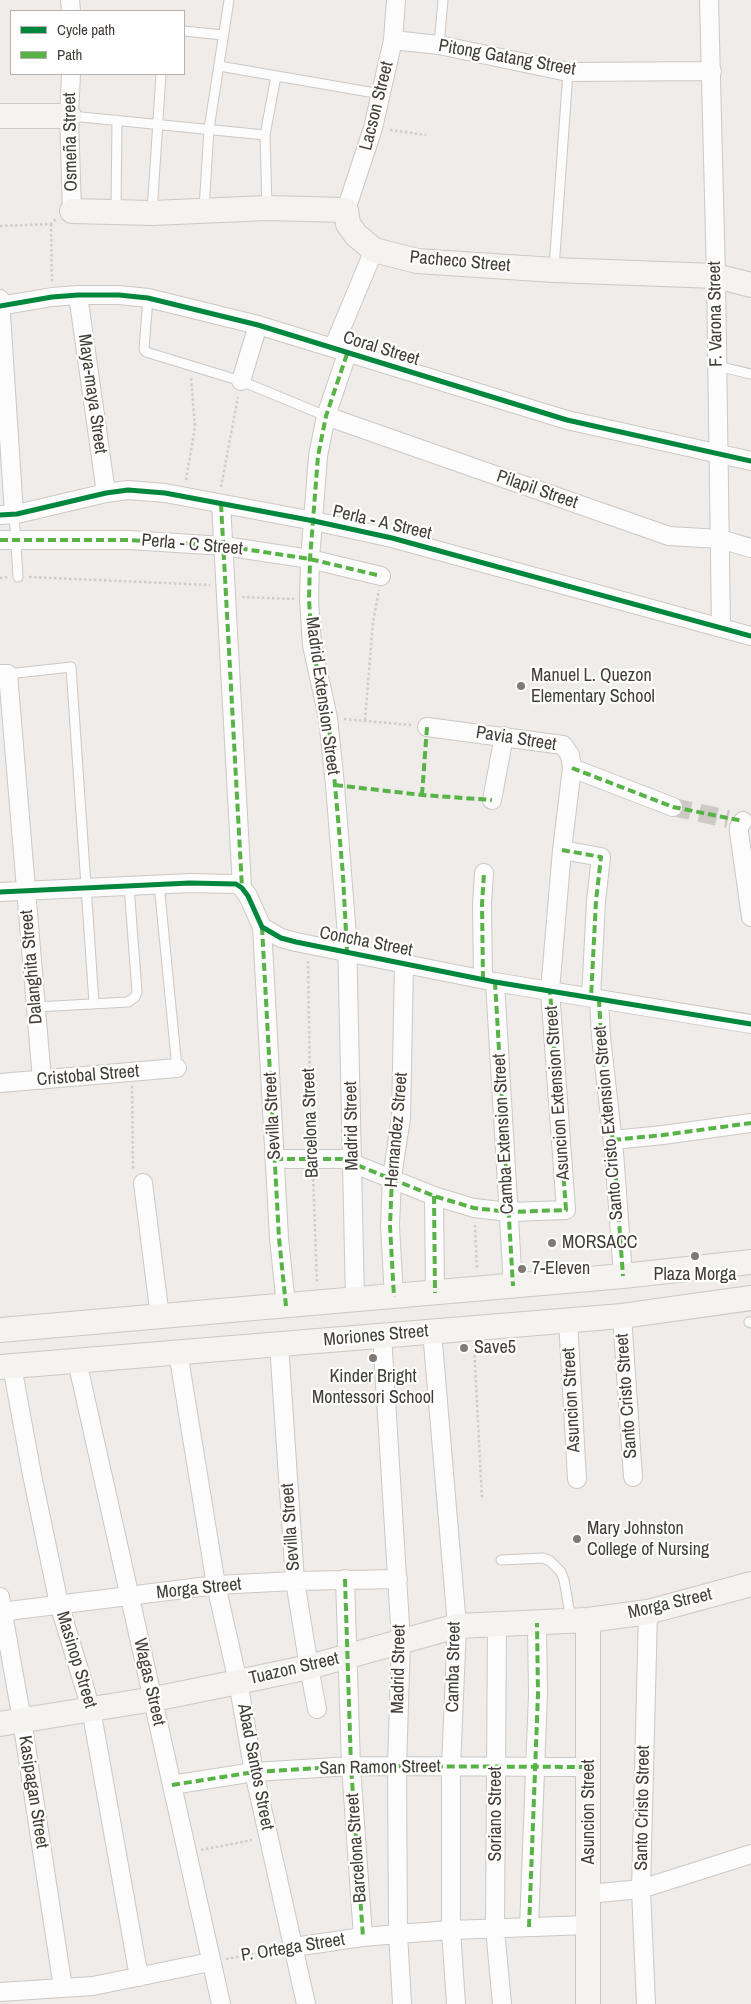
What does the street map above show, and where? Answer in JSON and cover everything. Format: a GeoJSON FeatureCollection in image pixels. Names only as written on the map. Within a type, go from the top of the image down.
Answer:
{"type":"FeatureCollection","features":[{"type":"Feature","properties":{"kind":"street","name":"Lacson Street"},"geometry":{"type":"LineString","coordinates":[[346,210],[373,128],[393,40],[396,0]]}},
{"type":"Feature","properties":{"kind":"street","name":"F. Varona Street"},"geometry":{"type":"LineString","coordinates":[[709,0],[716,276],[721,628]]}},
{"type":"Feature","properties":{"kind":"street","name":"Pitong Gatang Street"},"geometry":{"type":"LineString","coordinates":[[393,40],[439,45],[568,72],[712,71]]}},
{"type":"Feature","properties":{"kind":"street","name":"Osmeña Street"},"geometry":{"type":"LineString","coordinates":[[70,75],[69,116],[72,211]]}},
{"type":"Feature","properties":{"kind":"street"},"geometry":{"type":"LineString","coordinates":[[0,116],[69,116]]}},
{"type":"Feature","properties":{"kind":"street"},"geometry":{"type":"LineString","coordinates":[[72,211],[152,213],[267,208],[346,210]]}},
{"type":"Feature","properties":{"kind":"street","name":"Pacheco Street"},"geometry":{"type":"LineString","coordinates":[[346,210],[348,224],[356,235],[374,250],[417,261],[554,270],[716,276],[751,285]]}},
{"type":"Feature","properties":{"kind":"street","name":"Madrid Extension Street"},"geometry":{"type":"LineString","coordinates":[[347,952],[343,875],[328,718],[312,646],[309,600],[310,559],[318,456],[326,416],[340,351],[374,250]]}},
{"type":"Feature","properties":{"kind":"street","name":"Coral Street"},"geometry":{"type":"LineString","coordinates":[[0,306],[52,297],[78,295],[119,295],[148,298],[258,325],[567,420],[751,461]]}},
{"type":"Feature","properties":{"kind":"street","name":"Maya-maya Street"},"geometry":{"type":"LineString","coordinates":[[78,295],[106,493]]}},
{"type":"Feature","properties":{"kind":"street"},"geometry":{"type":"LineString","coordinates":[[0,299],[7,515]]}},
{"type":"Feature","properties":{"kind":"street"},"geometry":{"type":"LineString","coordinates":[[241,381],[258,325]]}},
{"type":"Feature","properties":{"kind":"street","name":"Pilapil Street"},"geometry":{"type":"LineString","coordinates":[[326,416],[670,536],[720,539],[751,548]]}},
{"type":"Feature","properties":{"kind":"street","name":"Perla - A Street"},"geometry":{"type":"LineString","coordinates":[[7,515],[106,493],[128,490],[182,496],[392,538],[751,636]]}},
{"type":"Feature","properties":{"kind":"street"},"geometry":{"type":"LineString","coordinates":[[221,504],[242,888]]}},
{"type":"Feature","properties":{"kind":"street","name":"Perla - C Street"},"geometry":{"type":"LineString","coordinates":[[8,540],[129,540],[224,546],[310,559],[381,576]]}},
{"type":"Feature","properties":{"kind":"street","name":"Dalanghita Street"},"geometry":{"type":"LineString","coordinates":[[4,674],[26,891],[42,1080]]}},
{"type":"Feature","properties":{"kind":"street","name":"Pavia Street"},"geometry":{"type":"LineString","coordinates":[[426,727],[563,745],[570,755],[572,768],[673,807]]}},
{"type":"Feature","properties":{"kind":"street"},"geometry":{"type":"LineString","coordinates":[[492,800],[504,736]]}},
{"type":"Feature","properties":{"kind":"street","name":"Asuncion Extension Street"},"geometry":{"type":"LineString","coordinates":[[508,1212],[566,1210],[550,991],[562,850],[572,768]]}},
{"type":"Feature","properties":{"kind":"street"},"geometry":{"type":"LineString","coordinates":[[741,820],[739,832],[751,917]]}},
{"type":"Feature","properties":{"kind":"street","name":"Santo Cristo Extension Street"},"geometry":{"type":"LineString","coordinates":[[562,850],[601,858],[596,901],[595,998],[613,1140],[623,1276]]}},
{"type":"Feature","properties":{"kind":"street","name":"Camba Extension Street"},"geometry":{"type":"LineString","coordinates":[[484,873],[482,904],[513,1286]]}},
{"type":"Feature","properties":{"kind":"street"},"geometry":{"type":"LineString","coordinates":[[0,892],[159,884],[236,884],[242,888],[254,906],[262,926]]}},
{"type":"Feature","properties":{"kind":"street","name":"Concha Street"},"geometry":{"type":"LineString","coordinates":[[262,926],[274,934],[289,940],[347,952],[550,991],[751,1024]]}},
{"type":"Feature","properties":{"kind":"street","name":"Sevilla Street"},"geometry":{"type":"LineString","coordinates":[[262,926],[275,1159],[286,1306]]}},
{"type":"Feature","properties":{"kind":"street","name":"Madrid Street"},"geometry":{"type":"LineString","coordinates":[[347,952],[355,1300]]}},
{"type":"Feature","properties":{"kind":"street","name":"Hernandez Street"},"geometry":{"type":"LineString","coordinates":[[394,1297],[390,1226],[392,1178],[401,1118],[404,963]]}},
{"type":"Feature","properties":{"kind":"street","name":"Cristobal Street"},"geometry":{"type":"LineString","coordinates":[[0,1083],[177,1068]]}},
{"type":"Feature","properties":{"kind":"street"},"geometry":{"type":"LineString","coordinates":[[613,1140],[751,1123]]}},
{"type":"Feature","properties":{"kind":"street"},"geometry":{"type":"LineString","coordinates":[[275,1159],[342,1159],[434,1196],[474,1208],[508,1212]]}},
{"type":"Feature","properties":{"kind":"street"},"geometry":{"type":"LineString","coordinates":[[143,1183],[160,1316]]}},
{"type":"Feature","properties":{"kind":"street"},"geometry":{"type":"LineString","coordinates":[[434,1196],[435,1293]]}},
{"type":"Feature","properties":{"kind":"street"},"geometry":{"type":"LineString","coordinates":[[0,1330],[394,1297],[751,1262]]}},
{"type":"Feature","properties":{"kind":"street","name":"Moriones Street"},"geometry":{"type":"LineString","coordinates":[[3,1360],[77,1361],[432,1332],[622,1316],[751,1298]]}},
{"type":"Feature","properties":{"kind":"street","name":"Santo Cristo Street"},"geometry":{"type":"LineString","coordinates":[[622,1316],[633,1477]]}},
{"type":"Feature","properties":{"kind":"street","name":"Asuncion Street"},"geometry":{"type":"LineString","coordinates":[[568,1320],[576,1479]]}},
{"type":"Feature","properties":{"kind":"street","name":"Camba Street"},"geometry":{"type":"LineString","coordinates":[[432,1332],[457,1626],[451,1767],[451,1930],[456,2004]]}},
{"type":"Feature","properties":{"kind":"street","name":"Madrid Street"},"geometry":{"type":"LineString","coordinates":[[382,1335],[401,1641],[396,1766],[398,1934],[402,2004]]}},
{"type":"Feature","properties":{"kind":"street","name":"Sevilla Street"},"geometry":{"type":"LineString","coordinates":[[279,1344],[295,1581],[308,1667],[317,1709]]}},
{"type":"Feature","properties":{"kind":"street","name":"Abad Santos Street"},"geometry":{"type":"LineString","coordinates":[[178,1352],[216,1585],[238,1682],[254,1772],[306,2004]]}},
{"type":"Feature","properties":{"kind":"street","name":"Masinop Street"},"geometry":{"type":"LineString","coordinates":[[3,1360],[14,1378],[59,1604],[91,1709],[139,1977]]}},
{"type":"Feature","properties":{"kind":"street","name":"Wagas Street"},"geometry":{"type":"LineString","coordinates":[[77,1361],[154,1699],[220,2004]]}},
{"type":"Feature","properties":{"kind":"street","name":"Morga Street"},"geometry":{"type":"LineString","coordinates":[[1,1607],[130,1597],[216,1585],[398,1579]]}},
{"type":"Feature","properties":{"kind":"street","name":"Barcelona Street"},"geometry":{"type":"LineString","coordinates":[[344,1580],[352,1766],[363,1937]]}},
{"type":"Feature","properties":{"kind":"street","name":"Morga Street"},"geometry":{"type":"LineString","coordinates":[[580,1620],[648,1612],[751,1584]]}},
{"type":"Feature","properties":{"kind":"street","name":"Kasipagan Street"},"geometry":{"type":"LineString","coordinates":[[1,1607],[11,1722],[63,1988]]}},
{"type":"Feature","properties":{"kind":"street","name":"Santo Cristo Street"},"geometry":{"type":"LineString","coordinates":[[646,2004],[641,1889],[648,1612]]}},
{"type":"Feature","properties":{"kind":"street","name":"Asuncion Street"},"geometry":{"type":"LineString","coordinates":[[580,1620],[589,1768],[588,2004]]}},
{"type":"Feature","properties":{"kind":"street","name":"Tuazon Street"},"geometry":{"type":"LineString","coordinates":[[11,1722],[154,1699],[308,1667],[457,1626],[580,1620]]}},
{"type":"Feature","properties":{"kind":"street"},"geometry":{"type":"LineString","coordinates":[[529,1927],[538,1694],[537,1623]]}},
{"type":"Feature","properties":{"kind":"street","name":"Soriano Street"},"geometry":{"type":"LineString","coordinates":[[497,1624],[496,1929],[502,2004]]}},
{"type":"Feature","properties":{"kind":"street","name":"San Ramon Street"},"geometry":{"type":"LineString","coordinates":[[172,1785],[254,1772],[352,1766],[589,1768]]}},
{"type":"Feature","properties":{"kind":"street"},"geometry":{"type":"LineString","coordinates":[[588,1894],[641,1889],[751,1854]]}},
{"type":"Feature","properties":{"kind":"street","name":"P. Ortega Street"},"geometry":{"type":"LineString","coordinates":[[294,1947],[363,1937],[451,1930],[588,1925]]}},
{"type":"Feature","properties":{"kind":"street"},"geometry":{"type":"LineString","coordinates":[[0,1992],[92,1986],[210,1962]]}},
{"type":"Feature","properties":{"kind":"lane"},"geometry":{"type":"LineString","coordinates":[[204,212],[209,129],[229,0]]}},
{"type":"Feature","properties":{"kind":"lane"},"geometry":{"type":"LineString","coordinates":[[439,45],[443,0]]}},
{"type":"Feature","properties":{"kind":"lane"},"geometry":{"type":"LineString","coordinates":[[185,31],[223,35]]}},
{"type":"Feature","properties":{"kind":"lane"},"geometry":{"type":"LineString","coordinates":[[219,66],[381,94]]}},
{"type":"Feature","properties":{"kind":"lane"},"geometry":{"type":"LineString","coordinates":[[554,270],[568,72]]}},
{"type":"Feature","properties":{"kind":"lane"},"geometry":{"type":"LineString","coordinates":[[152,213],[161,75]]}},
{"type":"Feature","properties":{"kind":"lane"},"geometry":{"type":"LineString","coordinates":[[267,208],[265,135],[276,76]]}},
{"type":"Feature","properties":{"kind":"lane"},"geometry":{"type":"LineString","coordinates":[[69,116],[158,123],[265,135]]}},
{"type":"Feature","properties":{"kind":"lane"},"geometry":{"type":"LineString","coordinates":[[116,211],[117,120]]}},
{"type":"Feature","properties":{"kind":"lane"},"geometry":{"type":"LineString","coordinates":[[148,298],[144,350],[241,381],[326,416]]}},
{"type":"Feature","properties":{"kind":"lane"},"geometry":{"type":"LineString","coordinates":[[717,366],[751,374]]}},
{"type":"Feature","properties":{"kind":"lane"},"geometry":{"type":"LineString","coordinates":[[7,515],[8,540],[18,577]]}},
{"type":"Feature","properties":{"kind":"lane"},"geometry":{"type":"LineString","coordinates":[[4,674],[71,667],[94,1003]]}},
{"type":"Feature","properties":{"kind":"lane"},"geometry":{"type":"LineString","coordinates":[[159,884],[177,1068]]}},
{"type":"Feature","properties":{"kind":"lane"},"geometry":{"type":"LineString","coordinates":[[36,1007],[128,1002],[133,1000],[137,992],[129,886]]}},
{"type":"Feature","properties":{"kind":"lane"},"geometry":{"type":"LineString","coordinates":[[501,1560],[543,1558],[550,1561],[560,1572],[580,1620]]}},
{"type":"Feature","properties":{"kind":"path"},"geometry":{"type":"LineString","coordinates":[[373,128],[426,135]]}},
{"type":"Feature","properties":{"kind":"path"},"geometry":{"type":"LineString","coordinates":[[52,297],[51,224],[62,212],[72,211]]}},
{"type":"Feature","properties":{"kind":"path"},"geometry":{"type":"LineString","coordinates":[[0,226],[51,224]]}},
{"type":"Feature","properties":{"kind":"path"},"geometry":{"type":"LineString","coordinates":[[182,496],[195,427],[190,365]]}},
{"type":"Feature","properties":{"kind":"path"},"geometry":{"type":"LineString","coordinates":[[221,504],[220,495],[241,381]]}},
{"type":"Feature","properties":{"kind":"path"},"geometry":{"type":"LineString","coordinates":[[365,720],[373,622],[381,576]]}},
{"type":"Feature","properties":{"kind":"path"},"geometry":{"type":"LineString","coordinates":[[0,578],[18,577],[225,591],[309,600]]}},
{"type":"Feature","properties":{"kind":"path"},"geometry":{"type":"LineString","coordinates":[[328,718],[426,727]]}},
{"type":"Feature","properties":{"kind":"path"},"geometry":{"type":"LineString","coordinates":[[132,1072],[133,1178],[136,1183],[143,1183]]}},
{"type":"Feature","properties":{"kind":"path"},"geometry":{"type":"LineString","coordinates":[[474,1208],[477,1274]]}},
{"type":"Feature","properties":{"kind":"path"},"geometry":{"type":"LineString","coordinates":[[473,1328],[479,1410],[482,1499]]}},
{"type":"Feature","properties":{"kind":"path"},"geometry":{"type":"LineString","coordinates":[[187,1853],[268,1836]]}},
{"type":"Feature","properties":{"kind":"tunnel"},"geometry":{"type":"LineString","coordinates":[[673,807],[728,819]]}},
{"type":"Feature","properties":{"kind":"marked path"},"geometry":{"type":"LineString","coordinates":[[347,354],[326,416],[318,456],[310,559],[309,600],[312,645],[328,718],[343,875],[347,951]]}},
{"type":"Feature","properties":{"kind":"marked path"},"geometry":{"type":"LineString","coordinates":[[221,504],[242,888]]}},
{"type":"Feature","properties":{"kind":"marked path"},"geometry":{"type":"LineString","coordinates":[[0,540],[129,540],[224,546],[310,559],[381,576]]}},
{"type":"Feature","properties":{"kind":"marked path"},"geometry":{"type":"LineString","coordinates":[[422,795],[427,727]]}},
{"type":"Feature","properties":{"kind":"marked path"},"geometry":{"type":"LineString","coordinates":[[572,768],[673,807],[743,821]]}},
{"type":"Feature","properties":{"kind":"marked path"},"geometry":{"type":"LineString","coordinates":[[335,785],[422,795],[492,800]]}},
{"type":"Feature","properties":{"kind":"marked path"},"geometry":{"type":"LineString","coordinates":[[562,850],[601,857],[596,901],[591,998]]}},
{"type":"Feature","properties":{"kind":"marked path"},"geometry":{"type":"LineString","coordinates":[[483,979],[482,904],[484,873]]}},
{"type":"Feature","properties":{"kind":"marked path"},"geometry":{"type":"LineString","coordinates":[[262,927],[279,1238],[286,1306]]}},
{"type":"Feature","properties":{"kind":"marked path"},"geometry":{"type":"LineString","coordinates":[[495,982],[513,1286]]}},
{"type":"Feature","properties":{"kind":"marked path"},"geometry":{"type":"LineString","coordinates":[[275,1159],[342,1159],[434,1196],[474,1208],[509,1212],[566,1210],[550,991]]}},
{"type":"Feature","properties":{"kind":"marked path"},"geometry":{"type":"LineString","coordinates":[[599,999],[601,1037],[614,1152],[623,1276]]}},
{"type":"Feature","properties":{"kind":"marked path"},"geometry":{"type":"LineString","coordinates":[[613,1140],[751,1123]]}},
{"type":"Feature","properties":{"kind":"marked path"},"geometry":{"type":"LineString","coordinates":[[392,1177],[390,1226],[394,1297]]}},
{"type":"Feature","properties":{"kind":"marked path"},"geometry":{"type":"LineString","coordinates":[[434,1196],[435,1293]]}},
{"type":"Feature","properties":{"kind":"marked path"},"geometry":{"type":"LineString","coordinates":[[345,1579],[351,1766],[363,1937]]}},
{"type":"Feature","properties":{"kind":"marked path"},"geometry":{"type":"LineString","coordinates":[[529,1927],[538,1694],[537,1623]]}},
{"type":"Feature","properties":{"kind":"marked path"},"geometry":{"type":"LineString","coordinates":[[172,1785],[254,1772],[351,1766],[589,1767]]}},
{"type":"Feature","properties":{"kind":"cycle path"},"geometry":{"type":"LineString","coordinates":[[0,306],[52,297],[78,295],[119,295],[148,298],[258,325],[567,420],[751,461]]}},
{"type":"Feature","properties":{"kind":"cycle path"},"geometry":{"type":"LineString","coordinates":[[0,515],[17,514],[106,493],[128,490],[165,493],[314,521],[392,538],[751,636]]}},
{"type":"Feature","properties":{"kind":"cycle path"},"geometry":{"type":"LineString","coordinates":[[0,892],[190,883],[236,884],[248,896],[262,927],[281,938],[495,982],[751,1024]]}},
{"type":"Feature","properties":{"kind":"place","name":"Manuel L. Quezon Elementary School"},"geometry":{"type":"Point","coordinates":[521,686]}},
{"type":"Feature","properties":{"kind":"place","name":"MORSACC"},"geometry":{"type":"Point","coordinates":[552,1243]}},
{"type":"Feature","properties":{"kind":"place","name":"Plaza Morga"},"geometry":{"type":"Point","coordinates":[695,1256]}},
{"type":"Feature","properties":{"kind":"place","name":"7-Eleven"},"geometry":{"type":"Point","coordinates":[522,1269]}},
{"type":"Feature","properties":{"kind":"place","name":"Save5"},"geometry":{"type":"Point","coordinates":[464,1348]}},
{"type":"Feature","properties":{"kind":"place","name":"Kinder Bright Montessori School"},"geometry":{"type":"Point","coordinates":[373,1358]}},
{"type":"Feature","properties":{"kind":"place","name":"Mary Johnston College of Nursing"},"geometry":{"type":"Point","coordinates":[577,1539]}}]}
